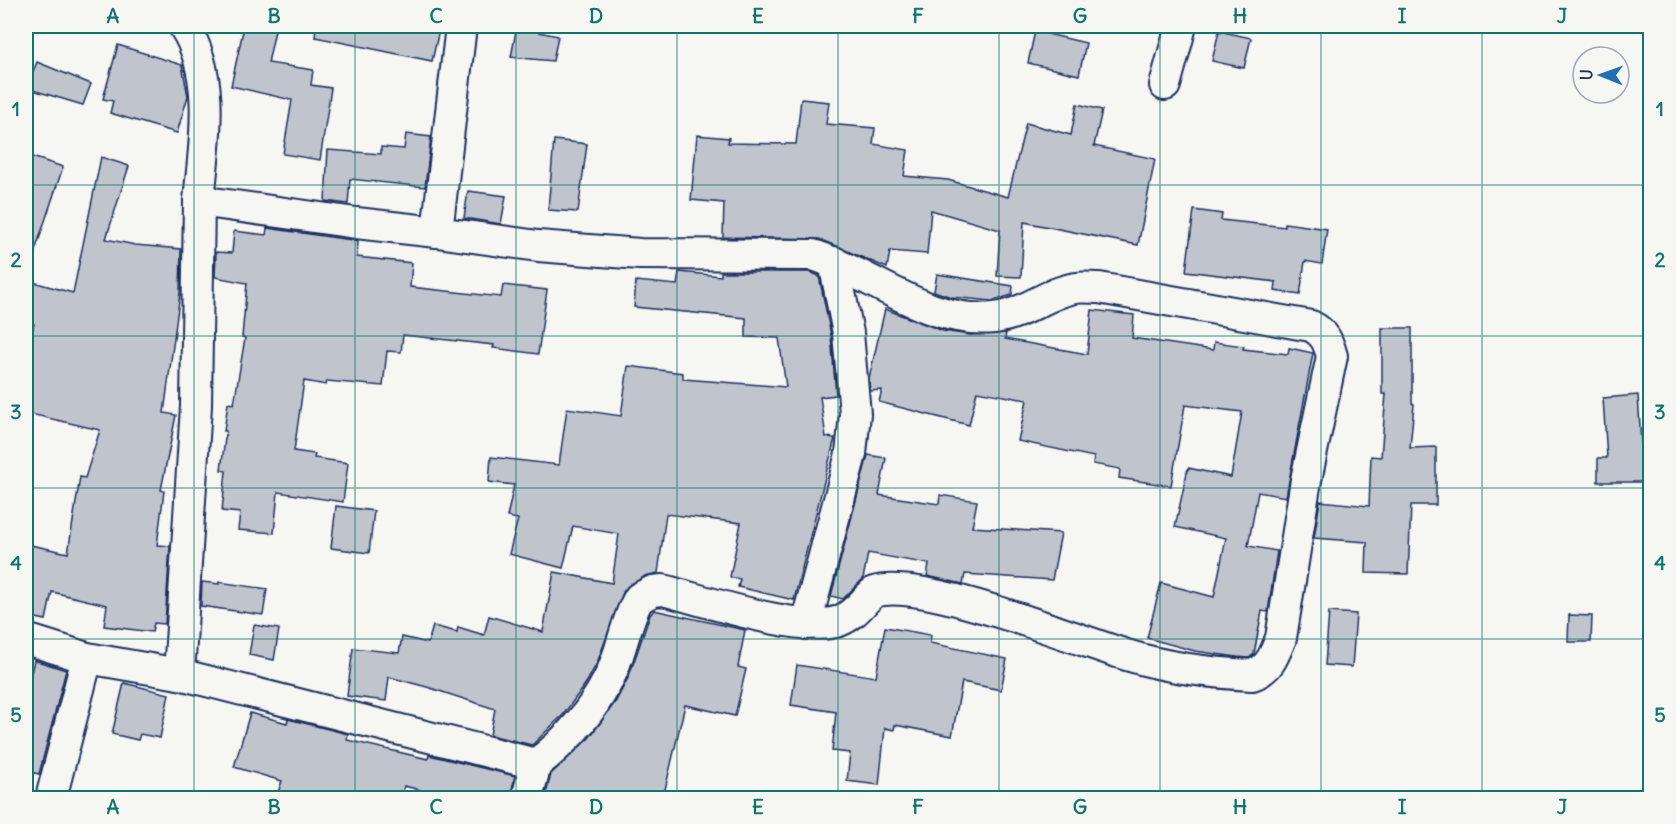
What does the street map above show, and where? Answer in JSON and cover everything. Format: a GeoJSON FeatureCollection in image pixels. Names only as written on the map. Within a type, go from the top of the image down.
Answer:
{"type":"FeatureCollection","features":[{"type":"Feature","properties":{"kind":"street"},"geometry":{"type":"LineString","coordinates":[[179,674],[196,406],[198,201],[206,100],[194,47],[184,26]]}},
{"type":"Feature","properties":{"kind":"street"},"geometry":{"type":"LineString","coordinates":[[437,232],[461,26]]}},
{"type":"Feature","properties":{"kind":"street"},"geometry":{"type":"LineString","coordinates":[[1166,85],[1181,26]]}},
{"type":"Feature","properties":{"kind":"street"},"geometry":{"type":"LineString","coordinates":[[198,201],[356,224],[538,246],[629,253],[813,255],[834,262],[911,300],[945,313],[974,319],[1010,316],[1075,288],[1100,288],[1311,326],[1321,331],[1328,341],[1332,356],[1306,480],[1281,638],[1274,657],[1261,672],[1252,675],[1185,669],[1131,656],[966,603],[910,591],[878,591],[850,616],[838,622],[806,624],[663,590],[645,594],[633,607],[609,680],[582,720],[557,748],[536,764],[527,798]]}},
{"type":"Feature","properties":{"kind":"street"},"geometry":{"type":"LineString","coordinates":[[806,624],[850,454],[855,414],[848,333],[834,262]]}},
{"type":"Feature","properties":{"kind":"street"},"geometry":{"type":"LineString","coordinates":[[26,639],[87,658],[179,674],[536,764]]}},
{"type":"Feature","properties":{"kind":"street"},"geometry":{"type":"LineString","coordinates":[[51,798],[87,658]]}},
{"type":"Feature","properties":{"kind":"building"},"geometry":{"type":"Polygon","coordinates":[[[244,26],[276,26],[268,63],[313,70],[311,85],[331,88],[320,160],[283,154],[292,100],[231,86],[244,26]]]}},
{"type":"Feature","properties":{"kind":"building"},"geometry":{"type":"Polygon","coordinates":[[[316,26],[440,26],[432,61],[315,37],[316,26]]]}},
{"type":"Feature","properties":{"kind":"building"},"geometry":{"type":"Polygon","coordinates":[[[517,26],[540,26],[539,32],[558,36],[553,61],[511,57],[517,26]]]}},
{"type":"Feature","properties":{"kind":"building"},"geometry":{"type":"Polygon","coordinates":[[[1035,31],[1086,43],[1079,75],[1028,63],[1035,31]]]}},
{"type":"Feature","properties":{"kind":"building"},"geometry":{"type":"Polygon","coordinates":[[[1219,31],[1251,38],[1244,68],[1212,61],[1219,31]]]}},
{"type":"Feature","properties":{"kind":"building"},"geometry":{"type":"Polygon","coordinates":[[[118,45],[182,65],[188,96],[177,133],[110,113],[113,101],[103,99],[118,45]]]}},
{"type":"Feature","properties":{"kind":"building"},"geometry":{"type":"Polygon","coordinates":[[[37,62],[91,84],[83,105],[26,88],[37,62]]]}},
{"type":"Feature","properties":{"kind":"building"},"geometry":{"type":"Polygon","coordinates":[[[801,99],[829,102],[826,124],[875,128],[873,144],[908,150],[904,176],[948,180],[1008,197],[1026,123],[1071,135],[1077,104],[1102,110],[1094,146],[1155,159],[1138,245],[1024,222],[1021,277],[997,276],[1000,230],[931,210],[927,254],[890,251],[887,268],[819,239],[723,237],[724,203],[691,200],[697,135],[729,138],[728,143],[796,144],[801,99]]]}},
{"type":"Feature","properties":{"kind":"building"},"geometry":{"type":"Polygon","coordinates":[[[406,134],[431,137],[425,187],[350,179],[348,204],[325,201],[328,150],[381,154],[381,147],[404,149],[406,134]]]}},
{"type":"Feature","properties":{"kind":"building"},"geometry":{"type":"Polygon","coordinates":[[[554,140],[587,144],[578,212],[548,210],[554,140]]]}},
{"type":"Feature","properties":{"kind":"building"},"geometry":{"type":"Polygon","coordinates":[[[26,155],[63,167],[30,266],[26,265],[26,155]]]}},
{"type":"Feature","properties":{"kind":"building"},"geometry":{"type":"Polygon","coordinates":[[[101,157],[129,166],[106,239],[135,245],[181,249],[180,293],[164,413],[176,415],[161,490],[164,491],[157,545],[170,546],[165,624],[154,623],[152,632],[104,626],[107,605],[52,592],[46,620],[26,616],[26,544],[68,553],[80,477],[85,478],[100,430],[26,413],[26,354],[34,324],[26,321],[26,280],[73,293],[101,157]]]}},
{"type":"Feature","properties":{"kind":"building"},"geometry":{"type":"Polygon","coordinates":[[[468,191],[506,196],[501,224],[464,218],[468,191]]]}},
{"type":"Feature","properties":{"kind":"building"},"geometry":{"type":"Polygon","coordinates":[[[1194,210],[1222,214],[1221,220],[1285,227],[1285,223],[1327,229],[1322,264],[1305,261],[1300,295],[1275,291],[1276,282],[1186,271],[1194,210]]]}},
{"type":"Feature","properties":{"kind":"building"},"geometry":{"type":"Polygon","coordinates":[[[267,228],[358,241],[357,257],[412,263],[410,287],[501,297],[503,285],[547,290],[538,354],[493,348],[494,345],[403,335],[401,352],[387,351],[383,386],[327,381],[326,385],[304,381],[294,451],[315,454],[314,458],[348,463],[343,502],[278,492],[274,533],[238,530],[240,513],[222,511],[226,471],[221,470],[226,431],[224,431],[228,403],[234,404],[245,338],[242,337],[247,283],[215,277],[216,252],[232,253],[234,231],[266,235],[267,228]]]}},
{"type":"Feature","properties":{"kind":"building"},"geometry":{"type":"Polygon","coordinates":[[[679,272],[721,276],[721,272],[810,272],[819,276],[831,335],[836,395],[820,397],[826,437],[835,438],[794,600],[738,587],[740,579],[730,577],[741,523],[666,514],[658,573],[645,576],[624,590],[597,663],[586,683],[563,715],[532,745],[490,735],[495,709],[427,687],[389,677],[386,701],[347,696],[353,648],[399,653],[402,637],[428,643],[433,626],[457,632],[458,627],[484,635],[489,616],[543,632],[554,572],[612,583],[619,534],[573,526],[563,568],[509,554],[518,519],[507,517],[514,485],[489,482],[491,457],[559,465],[567,408],[621,416],[628,366],[683,373],[683,379],[786,387],[779,338],[746,337],[746,318],[634,307],[636,281],[677,285],[679,272]]]}},
{"type":"Feature","properties":{"kind":"building"},"geometry":{"type":"Polygon","coordinates":[[[937,274],[1013,286],[1012,295],[992,301],[951,297],[934,291],[937,274]]]}},
{"type":"Feature","properties":{"kind":"building"},"geometry":{"type":"Polygon","coordinates":[[[885,309],[943,331],[970,335],[1006,333],[1005,339],[1087,354],[1092,310],[1134,315],[1132,338],[1213,350],[1214,342],[1244,346],[1243,349],[1288,354],[1289,348],[1313,353],[1286,497],[1258,492],[1248,546],[1277,551],[1268,612],[1262,611],[1254,654],[1249,658],[1195,651],[1147,638],[1161,583],[1214,597],[1226,538],[1175,527],[1188,468],[1231,477],[1242,412],[1185,405],[1171,486],[1119,478],[1120,469],[1093,464],[1094,457],[1018,441],[1027,400],[977,391],[969,425],[879,402],[882,390],[870,391],[869,378],[885,309]]]}},
{"type":"Feature","properties":{"kind":"building"},"geometry":{"type":"Polygon","coordinates":[[[1382,328],[1412,328],[1412,403],[1414,404],[1410,448],[1436,447],[1436,505],[1411,505],[1408,574],[1366,573],[1367,542],[1314,538],[1320,501],[1369,506],[1371,456],[1381,457],[1386,394],[1382,394],[1382,328]]]}},
{"type":"Feature","properties":{"kind":"building"},"geometry":{"type":"Polygon","coordinates":[[[1638,395],[1642,459],[1650,459],[1650,482],[1598,482],[1598,458],[1607,458],[1603,398],[1638,395]]]}},
{"type":"Feature","properties":{"kind":"building"},"geometry":{"type":"Polygon","coordinates":[[[868,455],[886,458],[879,495],[939,504],[940,495],[977,501],[972,527],[1061,533],[1052,580],[965,574],[963,584],[927,576],[929,564],[868,553],[863,579],[843,599],[831,596],[868,455]]]}},
{"type":"Feature","properties":{"kind":"building"},"geometry":{"type":"Polygon","coordinates":[[[336,506],[374,511],[369,553],[331,548],[336,506]]]}},
{"type":"Feature","properties":{"kind":"building"},"geometry":{"type":"Polygon","coordinates":[[[202,582],[219,584],[219,582],[267,589],[263,615],[201,606],[202,582]]]}},
{"type":"Feature","properties":{"kind":"building"},"geometry":{"type":"Polygon","coordinates":[[[654,610],[745,630],[738,667],[746,669],[735,716],[685,705],[663,798],[545,798],[551,774],[589,738],[616,701],[629,676],[650,615],[654,610]]]}},
{"type":"Feature","properties":{"kind":"building"},"geometry":{"type":"Polygon","coordinates":[[[1329,612],[1356,614],[1352,667],[1325,665],[1329,612]]]}},
{"type":"Feature","properties":{"kind":"building"},"geometry":{"type":"Polygon","coordinates":[[[1569,615],[1592,616],[1591,642],[1568,642],[1569,615]]]}},
{"type":"Feature","properties":{"kind":"building"},"geometry":{"type":"Polygon","coordinates":[[[254,625],[279,629],[274,660],[249,655],[254,625]]]}},
{"type":"Feature","properties":{"kind":"building"},"geometry":{"type":"Polygon","coordinates":[[[885,627],[931,635],[930,643],[1007,659],[1001,690],[962,682],[952,736],[895,725],[894,730],[885,728],[879,785],[847,781],[850,753],[832,751],[836,712],[791,705],[797,665],[876,677],[885,627]]]}},
{"type":"Feature","properties":{"kind":"building"},"geometry":{"type":"Polygon","coordinates":[[[34,660],[66,670],[39,774],[26,771],[26,695],[34,660]]]}},
{"type":"Feature","properties":{"kind":"building"},"geometry":{"type":"Polygon","coordinates":[[[124,683],[169,694],[160,738],[140,734],[138,740],[112,734],[124,683]]]}},
{"type":"Feature","properties":{"kind":"building"},"geometry":{"type":"Polygon","coordinates":[[[250,713],[287,723],[288,719],[348,734],[347,740],[428,759],[429,755],[515,776],[510,798],[452,798],[404,786],[401,798],[276,798],[282,781],[234,767],[250,713]]]}}]}
